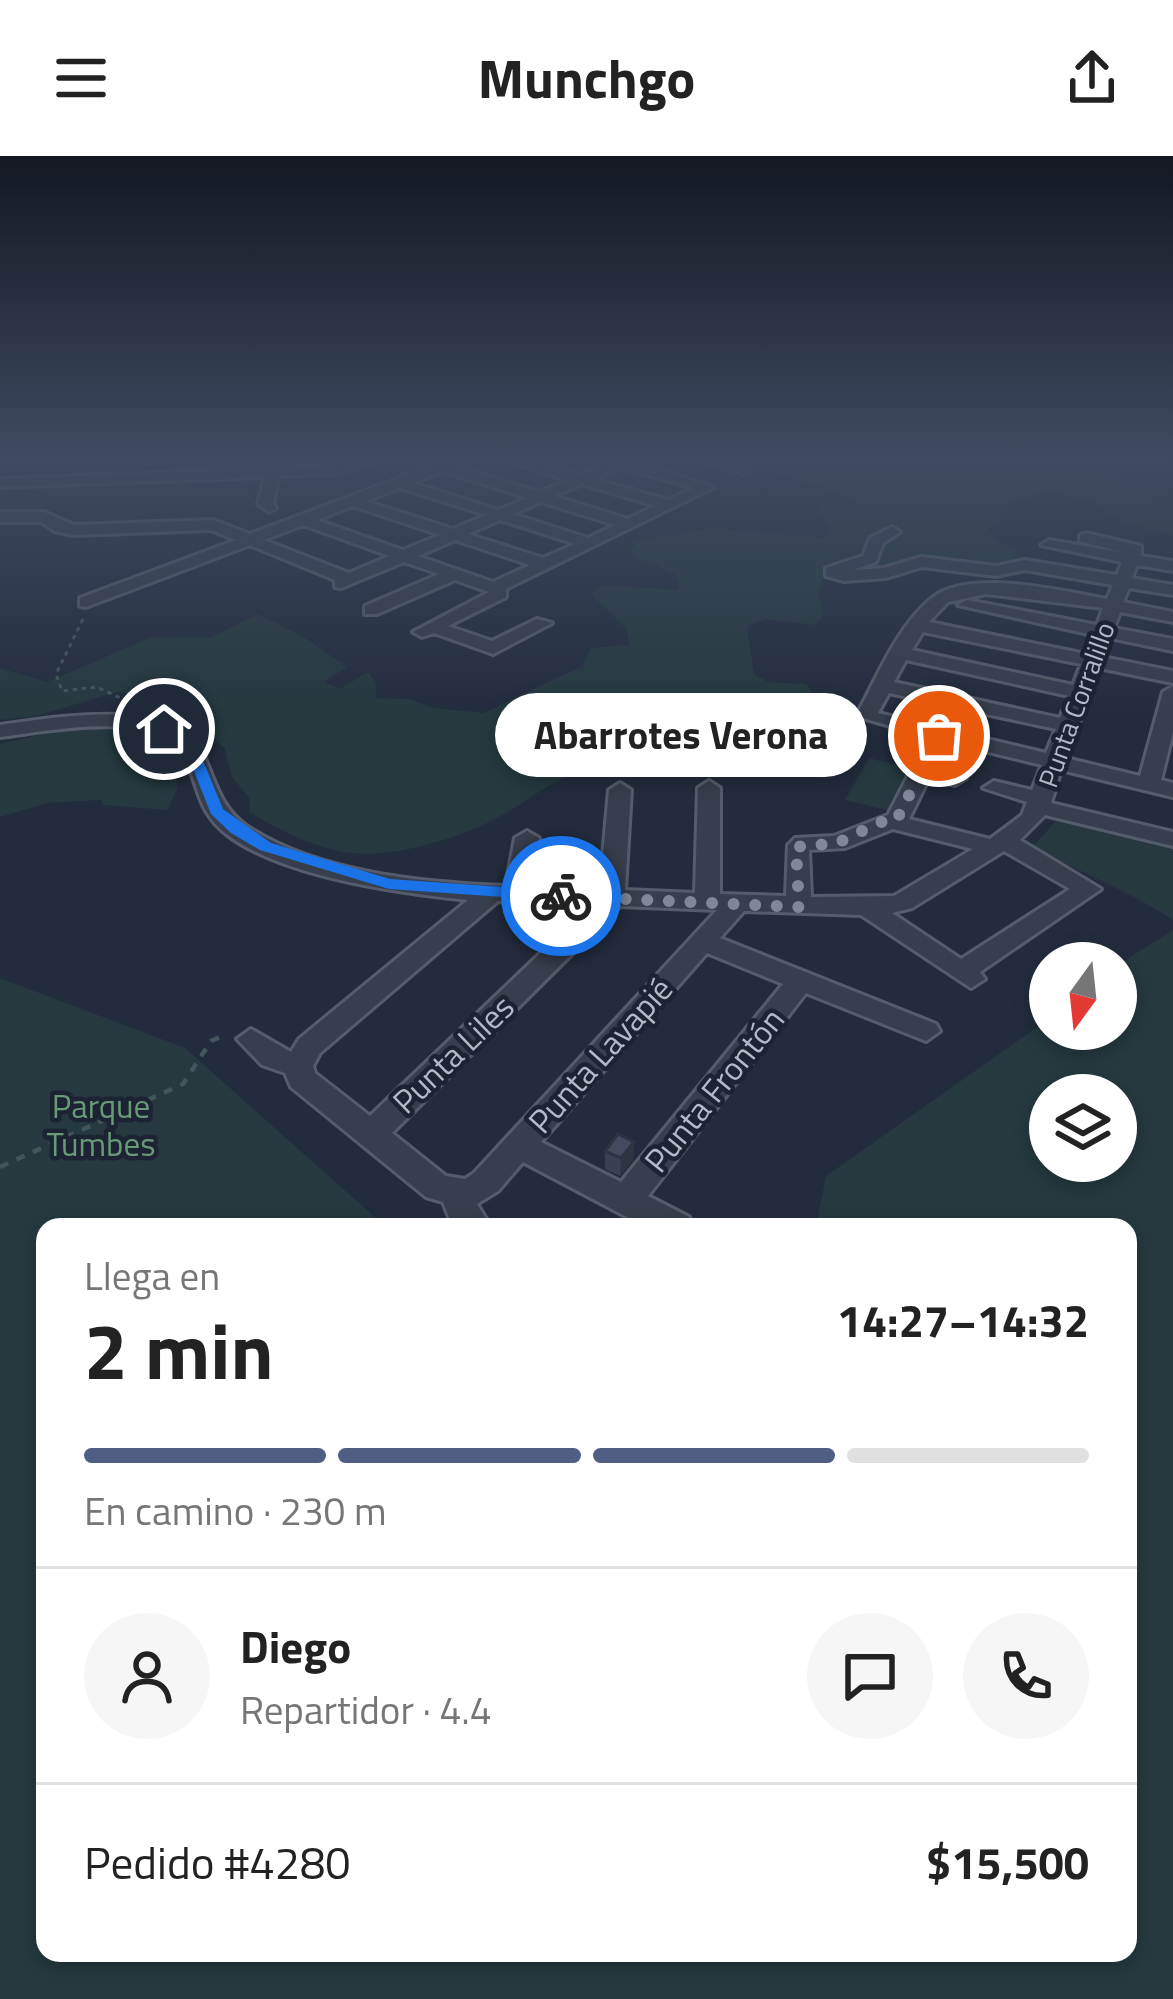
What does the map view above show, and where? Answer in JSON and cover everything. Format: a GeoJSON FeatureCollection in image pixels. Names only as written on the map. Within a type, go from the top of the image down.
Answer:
{"type":"FeatureCollection","features":[{"type":"Feature","properties":{"kind":"street"},"geometry":{"type":"LineString","coordinates":[[86,602],[242,544]]}},
{"type":"Feature","properties":{"kind":"street"},"geometry":{"type":"LineString","coordinates":[[262,544],[345,581],[431,544]]}},
{"type":"Feature","properties":{"kind":"street"},"geometry":{"type":"LineString","coordinates":[[370,544],[500,593],[425,631],[493,649],[543,623]]}},
{"type":"Feature","properties":{"kind":"street"},"geometry":{"type":"LineString","coordinates":[[483,544],[544,564]]}},
{"type":"Feature","properties":{"kind":"street"},"geometry":{"type":"LineString","coordinates":[[494,588],[587,544]]}},
{"type":"Feature","properties":{"kind":"street"},"geometry":{"type":"LineString","coordinates":[[875,544],[869,559],[832,572],[844,576],[886,573],[921,562],[996,571],[1129,562],[1173,566]]}},
{"type":"Feature","properties":{"kind":"street"},"geometry":{"type":"LineString","coordinates":[[1086,544],[1129,562],[1173,590]]}},
{"type":"Feature","properties":{"kind":"street","name":"Punta Corralillo"},"geometry":{"type":"LineString","coordinates":[[164,729],[194,754],[216,811],[250,839],[354,876],[504,894],[870,910],[903,902],[998,844],[1041,803],[1129,562]]}},
{"type":"Feature","properties":{"kind":"street"},"geometry":{"type":"LineString","coordinates":[[371,610],[454,574]]}},
{"type":"Feature","properties":{"kind":"street"},"geometry":{"type":"LineString","coordinates":[[1173,617],[1030,590],[964,588],[940,600],[920,626],[867,718],[1173,790]]}},
{"type":"Feature","properties":{"kind":"street"},"geometry":{"type":"LineString","coordinates":[[940,600],[1173,645]]}},
{"type":"Feature","properties":{"kind":"street"},"geometry":{"type":"LineString","coordinates":[[920,626],[1173,677]]}},
{"type":"Feature","properties":{"kind":"street"},"geometry":{"type":"LineString","coordinates":[[903,655],[1082,692]]}},
{"type":"Feature","properties":{"kind":"street"},"geometry":{"type":"LineString","coordinates":[[884,686],[1069,726]]}},
{"type":"Feature","properties":{"kind":"street"},"geometry":{"type":"LineString","coordinates":[[1149,785],[1173,692]]}},
{"type":"Feature","properties":{"kind":"street"},"geometry":{"type":"LineString","coordinates":[[0,731],[102,719],[164,729]]}},
{"type":"Feature","properties":{"kind":"street"},"geometry":{"type":"LineString","coordinates":[[896,821],[939,736]]}},
{"type":"Feature","properties":{"kind":"street"},"geometry":{"type":"LineString","coordinates":[[921,770],[955,778]]}},
{"type":"Feature","properties":{"kind":"street"},"geometry":{"type":"LineString","coordinates":[[709,788],[721,903]]}},
{"type":"Feature","properties":{"kind":"street"},"geometry":{"type":"LineString","coordinates":[[994,788],[1173,839]]}},
{"type":"Feature","properties":{"kind":"street"},"geometry":{"type":"LineString","coordinates":[[611,899],[620,790]]}},
{"type":"Feature","properties":{"kind":"street"},"geometry":{"type":"LineString","coordinates":[[799,907],[799,844],[837,843],[881,822],[896,821],[998,844],[1088,889],[966,975],[870,910]]}},
{"type":"Feature","properties":{"kind":"street"},"geometry":{"type":"LineString","coordinates":[[466,1218],[458,1194],[438,1188],[302,1079],[298,1066],[309,1046],[504,894],[527,838]]}},
{"type":"Feature","properties":{"kind":"street","name":"Punta Liles"},"geometry":{"type":"LineString","coordinates":[[371,1134],[611,899]]}},
{"type":"Feature","properties":{"kind":"street","name":"Punta Lavapié"},"geometry":{"type":"LineString","coordinates":[[458,1194],[481,1186],[703,941],[721,903]]}},
{"type":"Feature","properties":{"kind":"street"},"geometry":{"type":"LineString","coordinates":[[703,941],[926,1031]]}},
{"type":"Feature","properties":{"kind":"street","name":"Punta Frontón"},"geometry":{"type":"LineString","coordinates":[[626,1201],[801,980]]}},
{"type":"Feature","properties":{"kind":"street"},"geometry":{"type":"LineString","coordinates":[[251,1039],[272,1057],[298,1066]]}},
{"type":"Feature","properties":{"kind":"street"},"geometry":{"type":"LineString","coordinates":[[519,1144],[659,1218]]}},
{"type":"Feature","properties":{"kind":"path"},"geometry":{"type":"LineString","coordinates":[[86,602],[78,609],[83,618],[56,674],[62,692],[97,687],[163,718],[164,729]]}},
{"type":"Feature","properties":{"kind":"path"},"geometry":{"type":"LineString","coordinates":[[0,1167],[183,1084],[201,1052],[224,1034],[251,1039]]}},
{"type":"Feature","properties":{"kind":"green space"},"geometry":{"type":"Polygon","coordinates":[[[1004,544],[1017,550],[1012,563],[982,567],[945,561],[823,576],[818,596],[824,614],[815,625],[765,619],[747,626],[754,674],[768,682],[806,684],[820,702],[824,730],[806,745],[761,755],[663,746],[623,752],[575,771],[480,826],[393,852],[351,853],[325,847],[249,812],[250,799],[232,777],[225,749],[203,728],[147,703],[140,695],[117,692],[36,716],[0,720],[0,668],[47,682],[152,637],[210,638],[258,614],[347,667],[324,682],[340,689],[368,672],[376,683],[376,698],[484,713],[582,666],[591,648],[629,645],[627,629],[592,595],[594,590],[603,585],[678,590],[679,579],[629,551],[637,545],[1004,544]]]}},
{"type":"Feature","properties":{"kind":"green space"},"geometry":{"type":"Polygon","coordinates":[[[78,726],[141,732],[169,764],[178,787],[167,810],[103,805],[101,800],[47,803],[0,817],[0,744],[78,726]]]}},
{"type":"Feature","properties":{"kind":"green space"},"geometry":{"type":"Polygon","coordinates":[[[869,758],[916,770],[894,812],[845,800],[869,758]]]}},
{"type":"Feature","properties":{"kind":"green space"},"geometry":{"type":"Polygon","coordinates":[[[1061,816],[1173,843],[1173,920],[1032,847],[1061,816]]]}},
{"type":"Feature","properties":{"kind":"green space","name":"Parque Tumbes"},"geometry":{"type":"Polygon","coordinates":[[[1173,930],[1173,1999],[0,1999],[0,978],[185,1048],[376,1218],[36,1218],[36,1962],[1137,1962],[1137,1218],[818,1218],[826,1176],[1029,1033],[1029,1050],[1137,1050],[1137,953],[1173,930]]]}},
{"type":"Feature","properties":{"kind":"building"},"geometry":{"type":"Polygon","coordinates":[[[618,1134],[634,1142],[621,1158],[605,1151],[618,1134]]]}},
{"type":"Feature","properties":{"kind":"way so far"},"geometry":{"type":"LineString","coordinates":[[561,896],[799,907],[796,847],[842,842],[881,822],[896,821],[939,736]]}},
{"type":"Feature","properties":{"kind":"place","name":"Abarrotes Verona"},"geometry":{"type":"Point","coordinates":[939,736]}},
{"type":"Feature","properties":{"kind":"route"},"geometry":{"type":"LineString","coordinates":[[164,729],[194,754],[216,811],[265,847],[389,884],[561,896]]}}]}
